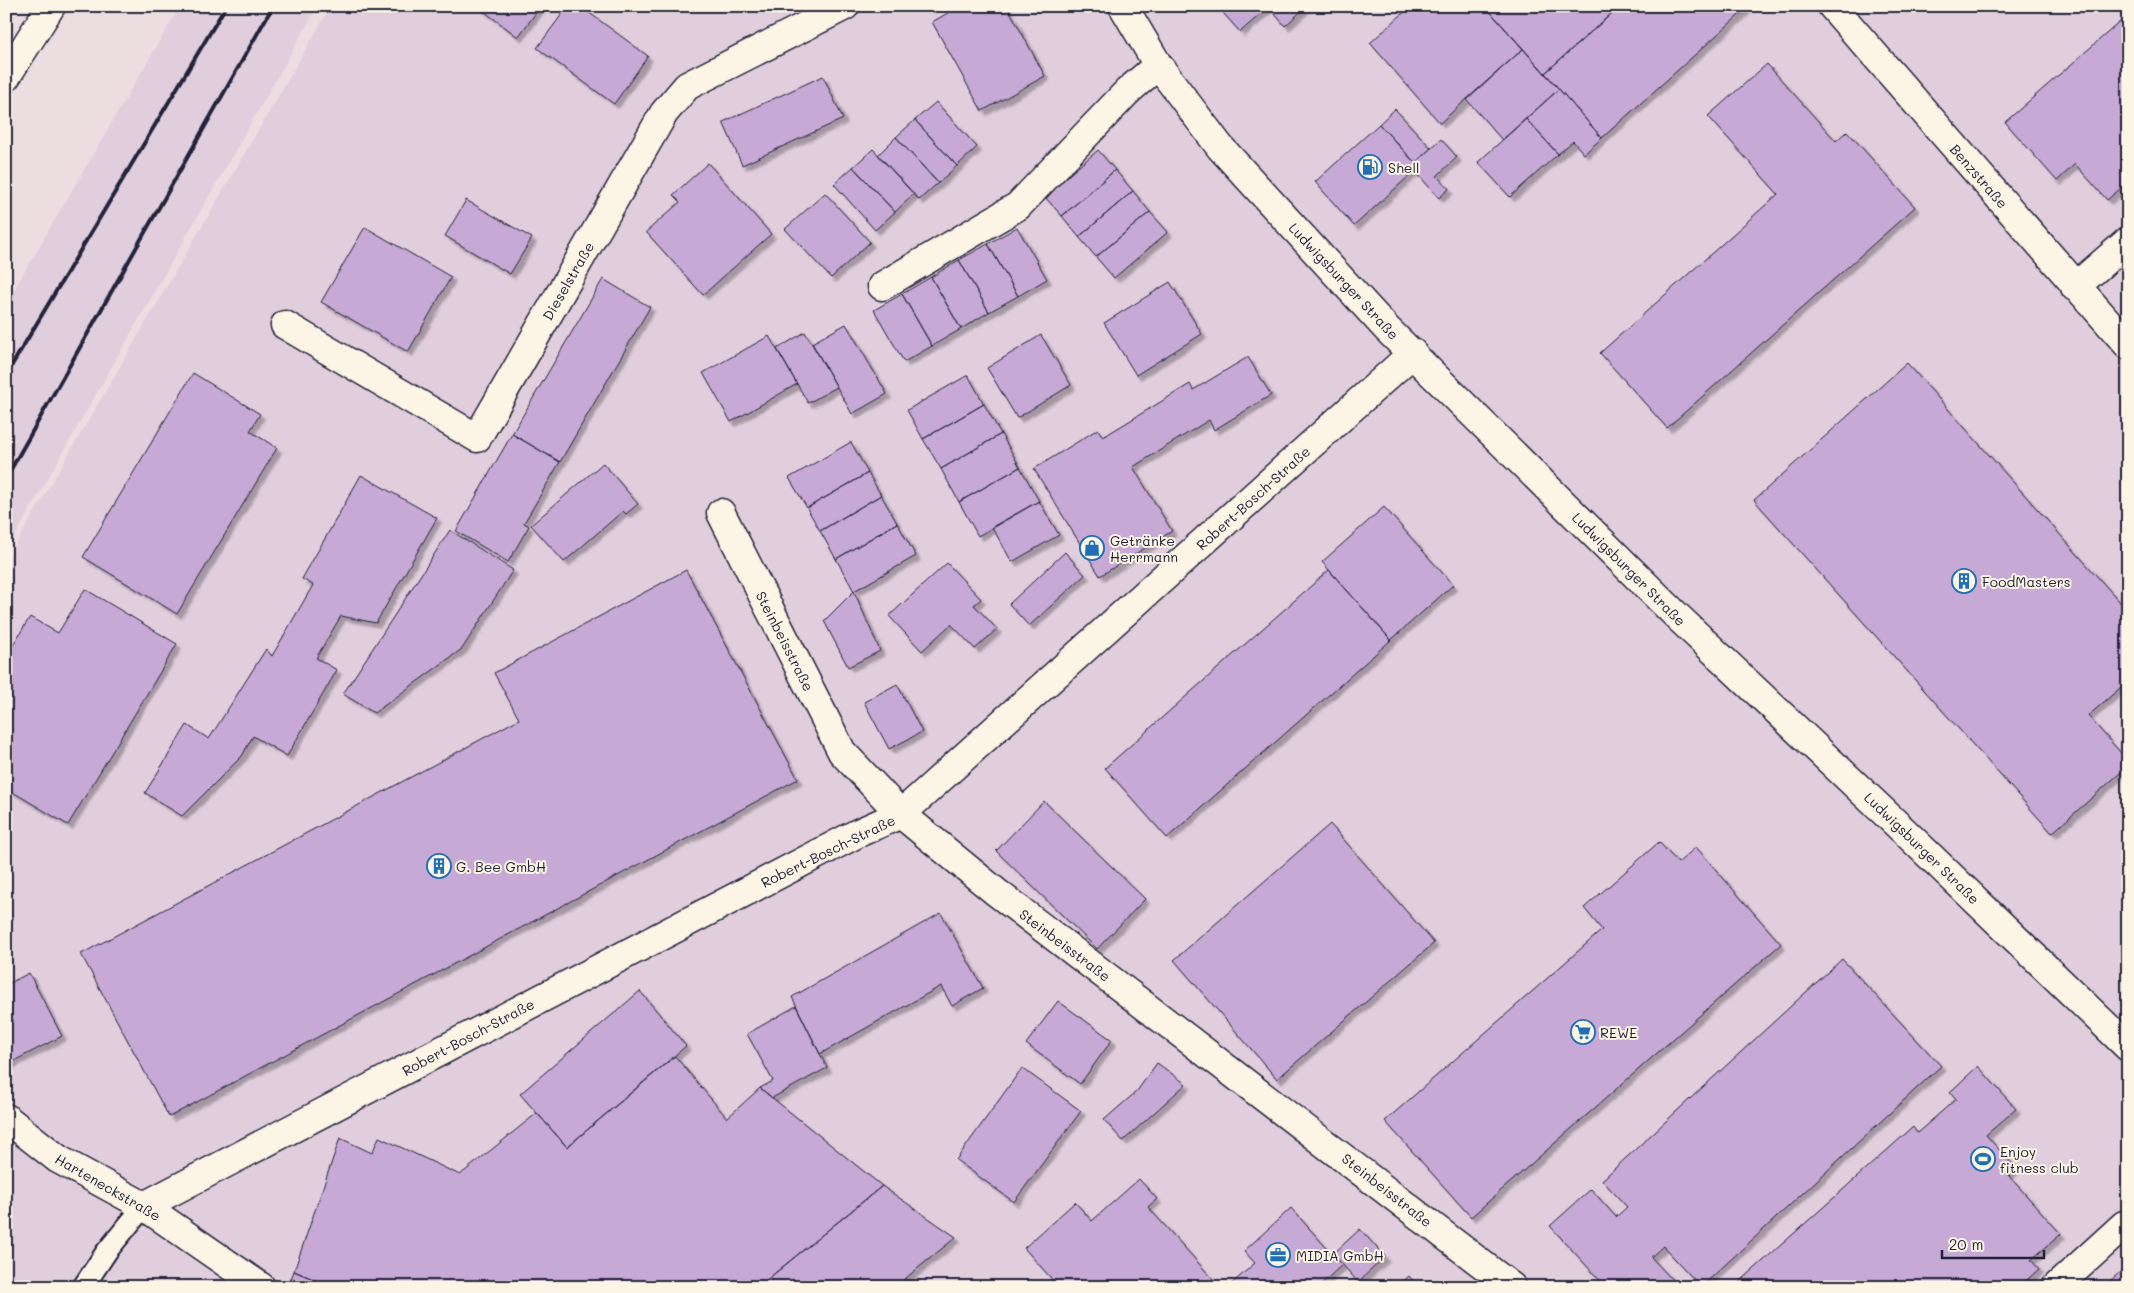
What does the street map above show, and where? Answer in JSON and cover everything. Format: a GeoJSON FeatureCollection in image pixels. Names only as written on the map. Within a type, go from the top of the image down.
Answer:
{"type":"FeatureCollection","features":[{"type":"Feature","properties":{"kind":"street"},"geometry":{"type":"LineString","coordinates":[[6,77],[51,6]]}},
{"type":"Feature","properties":{"kind":"street","name":"Dieselstraße"},"geometry":{"type":"LineString","coordinates":[[285,325],[477,438],[664,113],[688,86],[845,6]]}},
{"type":"Feature","properties":{"kind":"street","name":"Ludwigsburger Straße"},"geometry":{"type":"LineString","coordinates":[[1123,6],[1158,65],[1220,147],[1387,329],[1679,618],[2128,1047]]}},
{"type":"Feature","properties":{"kind":"street","name":"Benzstraße"},"geometry":{"type":"LineString","coordinates":[[1832,6],[2128,346]]}},
{"type":"Feature","properties":{"kind":"street"},"geometry":{"type":"LineString","coordinates":[[882,286],[1018,206],[1128,91],[1158,65]]}},
{"type":"Feature","properties":{"kind":"street"},"geometry":{"type":"LineString","coordinates":[[2075,286],[2128,241]]}},
{"type":"Feature","properties":{"kind":"street","name":"Robert-Bosch-Straße"},"geometry":{"type":"LineString","coordinates":[[144,1206],[858,833],[901,814],[1413,353]]}},
{"type":"Feature","properties":{"kind":"street","name":"Steinbeisstraße"},"geometry":{"type":"LineString","coordinates":[[720,513],[842,752],[901,814],[996,892],[1512,1287]]}},
{"type":"Feature","properties":{"kind":"street","name":"Harteneckstraße"},"geometry":{"type":"LineString","coordinates":[[6,1118],[58,1159],[144,1206],[261,1287]]}},
{"type":"Feature","properties":{"kind":"street"},"geometry":{"type":"LineString","coordinates":[[2056,1287],[2126,1223]]}},
{"type":"Feature","properties":{"kind":"lane"},"geometry":{"type":"LineString","coordinates":[[83,1287],[107,1251],[144,1206]]}},
{"type":"Feature","properties":{"kind":"shaded area"},"geometry":{"type":"Polygon","coordinates":[[[180,6],[318,6],[6,552],[6,303],[180,6]]]}},
{"type":"Feature","properties":{"kind":"shaded area"},"geometry":{"type":"Polygon","coordinates":[[[331,6],[2128,6],[2128,1287],[6,1287],[6,561],[331,6]]]}},
{"type":"Feature","properties":{"kind":"building"},"geometry":{"type":"Polygon","coordinates":[[[477,6],[541,6],[518,37],[477,6]]]}},
{"type":"Feature","properties":{"kind":"building"},"geometry":{"type":"Polygon","coordinates":[[[568,6],[580,6],[648,56],[614,104],[537,48],[568,6]]]}},
{"type":"Feature","properties":{"kind":"building"},"geometry":{"type":"Polygon","coordinates":[[[960,6],[1007,6],[1045,76],[982,111],[932,22],[960,6]]]}},
{"type":"Feature","properties":{"kind":"building"},"geometry":{"type":"Polygon","coordinates":[[[1217,6],[1307,6],[1285,26],[1269,7],[1240,32],[1217,6]]]}},
{"type":"Feature","properties":{"kind":"building"},"geometry":{"type":"Polygon","coordinates":[[[1411,6],[1485,6],[1523,49],[1440,123],[1370,43],[1411,6]]]}},
{"type":"Feature","properties":{"kind":"building"},"geometry":{"type":"Polygon","coordinates":[[[1485,6],[1620,6],[1545,73],[1485,6]]]}},
{"type":"Feature","properties":{"kind":"building"},"geometry":{"type":"Polygon","coordinates":[[[1620,6],[1743,6],[1746,9],[1602,138],[1545,73],[1620,6]]]}},
{"type":"Feature","properties":{"kind":"building"},"geometry":{"type":"Polygon","coordinates":[[[2122,20],[2128,26],[2128,182],[2107,200],[2075,164],[2057,181],[2005,122],[2122,20]]]}},
{"type":"Feature","properties":{"kind":"building"},"geometry":{"type":"Polygon","coordinates":[[[1523,49],[1559,89],[1502,140],[1467,100],[1523,49]]]}},
{"type":"Feature","properties":{"kind":"building"},"geometry":{"type":"Polygon","coordinates":[[[1767,64],[1836,141],[1847,131],[1915,207],[1667,428],[1600,353],[1778,194],[1708,116],[1767,64]]]}},
{"type":"Feature","properties":{"kind":"building"},"geometry":{"type":"Polygon","coordinates":[[[823,76],[843,119],[742,165],[723,122],[823,76]]]}},
{"type":"Feature","properties":{"kind":"building"},"geometry":{"type":"Polygon","coordinates":[[[1559,89],[1602,138],[1584,154],[1573,141],[1558,154],[1526,119],[1559,89]]]}},
{"type":"Feature","properties":{"kind":"building"},"geometry":{"type":"Polygon","coordinates":[[[936,102],[977,147],[957,166],[915,120],[936,102]]]}},
{"type":"Feature","properties":{"kind":"building"},"geometry":{"type":"Polygon","coordinates":[[[1395,109],[1431,148],[1415,163],[1379,124],[1395,109]]]}},
{"type":"Feature","properties":{"kind":"building"},"geometry":{"type":"Polygon","coordinates":[[[1526,119],[1558,154],[1510,197],[1478,162],[1526,119]]]}},
{"type":"Feature","properties":{"kind":"building"},"geometry":{"type":"Polygon","coordinates":[[[915,120],[957,166],[938,183],[896,137],[915,120]]]}},
{"type":"Feature","properties":{"kind":"building"},"geometry":{"type":"Polygon","coordinates":[[[1379,124],[1419,167],[1354,226],[1315,182],[1379,124]]]}},
{"type":"Feature","properties":{"kind":"building"},"geometry":{"type":"Polygon","coordinates":[[[896,137],[938,183],[919,200],[878,155],[896,137]]]}},
{"type":"Feature","properties":{"kind":"building"},"geometry":{"type":"Polygon","coordinates":[[[1441,139],[1457,157],[1437,176],[1449,189],[1439,198],[1415,171],[1419,167],[1415,163],[1441,139]]]}},
{"type":"Feature","properties":{"kind":"building"},"geometry":{"type":"Polygon","coordinates":[[[873,149],[914,194],[895,212],[853,167],[873,149]]]}},
{"type":"Feature","properties":{"kind":"building"},"geometry":{"type":"Polygon","coordinates":[[[1098,150],[1115,170],[1062,216],[1044,196],[1098,150]]]}},
{"type":"Feature","properties":{"kind":"building"},"geometry":{"type":"Polygon","coordinates":[[[708,163],[771,234],[703,295],[646,232],[680,202],[673,195],[708,163]]]}},
{"type":"Feature","properties":{"kind":"building"},"geometry":{"type":"Polygon","coordinates":[[[853,167],[895,212],[875,230],[834,184],[853,167]]]}},
{"type":"Feature","properties":{"kind":"building"},"geometry":{"type":"Polygon","coordinates":[[[1115,170],[1133,191],[1079,237],[1062,216],[1115,170]]]}},
{"type":"Feature","properties":{"kind":"building"},"geometry":{"type":"Polygon","coordinates":[[[1133,191],[1150,212],[1096,257],[1079,237],[1133,191]]]}},
{"type":"Feature","properties":{"kind":"building"},"geometry":{"type":"Polygon","coordinates":[[[825,193],[870,242],[831,278],[785,229],[825,193]]]}},
{"type":"Feature","properties":{"kind":"building"},"geometry":{"type":"Polygon","coordinates":[[[466,200],[532,238],[510,274],[445,236],[466,200]]]}},
{"type":"Feature","properties":{"kind":"building"},"geometry":{"type":"Polygon","coordinates":[[[1150,212],[1168,232],[1114,278],[1096,257],[1150,212]]]}},
{"type":"Feature","properties":{"kind":"building"},"geometry":{"type":"Polygon","coordinates":[[[365,227],[451,277],[408,352],[321,302],[365,227]]]}},
{"type":"Feature","properties":{"kind":"building"},"geometry":{"type":"Polygon","coordinates":[[[1017,227],[1047,279],[1018,296],[988,244],[1017,227]]]}},
{"type":"Feature","properties":{"kind":"building"},"geometry":{"type":"Polygon","coordinates":[[[988,244],[1018,296],[989,312],[959,260],[988,244]]]}},
{"type":"Feature","properties":{"kind":"building"},"geometry":{"type":"Polygon","coordinates":[[[959,260],[989,312],[961,329],[931,277],[959,260]]]}},
{"type":"Feature","properties":{"kind":"building"},"geometry":{"type":"Polygon","coordinates":[[[931,277],[961,329],[932,346],[902,294],[931,277]]]}},
{"type":"Feature","properties":{"kind":"building"},"geometry":{"type":"Polygon","coordinates":[[[603,279],[650,307],[560,462],[512,434],[603,279]]]}},
{"type":"Feature","properties":{"kind":"building"},"geometry":{"type":"Polygon","coordinates":[[[1170,282],[1202,334],[1136,375],[1104,323],[1170,282]]]}},
{"type":"Feature","properties":{"kind":"building"},"geometry":{"type":"Polygon","coordinates":[[[902,294],[932,346],[904,362],[874,310],[902,294]]]}},
{"type":"Feature","properties":{"kind":"building"},"geometry":{"type":"Polygon","coordinates":[[[846,324],[887,394],[852,414],[812,343],[846,324]]]}},
{"type":"Feature","properties":{"kind":"building"},"geometry":{"type":"Polygon","coordinates":[[[805,332],[837,387],[808,403],[777,349],[805,332]]]}},
{"type":"Feature","properties":{"kind":"building"},"geometry":{"type":"Polygon","coordinates":[[[1041,335],[1071,385],[1017,418],[987,368],[1041,335]]]}},
{"type":"Feature","properties":{"kind":"building"},"geometry":{"type":"Polygon","coordinates":[[[769,336],[797,384],[731,422],[703,373],[769,336]]]}},
{"type":"Feature","properties":{"kind":"building"},"geometry":{"type":"Polygon","coordinates":[[[1248,357],[1271,395],[1214,430],[1209,420],[1133,467],[1172,531],[1100,576],[1034,469],[1098,429],[1103,437],[1190,384],[1193,390],[1248,357]]]}},
{"type":"Feature","properties":{"kind":"building","name":"FoodMasters"},"geometry":{"type":"Polygon","coordinates":[[[1907,363],[2128,611],[2128,681],[2088,716],[2128,761],[2128,766],[2052,833],[1754,500],[1907,363]]]}},
{"type":"Feature","properties":{"kind":"building"},"geometry":{"type":"Polygon","coordinates":[[[193,373],[260,414],[250,431],[277,448],[177,614],[83,557],[193,373]]]}},
{"type":"Feature","properties":{"kind":"building"},"geometry":{"type":"Polygon","coordinates":[[[968,375],[984,404],[923,439],[907,410],[968,375]]]}},
{"type":"Feature","properties":{"kind":"building"},"geometry":{"type":"Polygon","coordinates":[[[984,404],[1001,434],[941,469],[923,439],[984,404]]]}},
{"type":"Feature","properties":{"kind":"building"},"geometry":{"type":"Polygon","coordinates":[[[512,434],[560,462],[524,523],[529,526],[508,562],[456,531],[512,434]]]}},
{"type":"Feature","properties":{"kind":"building"},"geometry":{"type":"Polygon","coordinates":[[[1001,434],[1020,467],[959,502],[941,469],[1001,434]]]}},
{"type":"Feature","properties":{"kind":"building"},"geometry":{"type":"Polygon","coordinates":[[[851,442],[868,473],[807,508],[789,478],[851,442]]]}},
{"type":"Feature","properties":{"kind":"building"},"geometry":{"type":"Polygon","coordinates":[[[603,463],[638,504],[626,514],[623,511],[564,562],[531,525],[603,463]]]}},
{"type":"Feature","properties":{"kind":"building"},"geometry":{"type":"Polygon","coordinates":[[[1020,467],[1039,501],[978,536],[959,502],[1020,467]]]}},
{"type":"Feature","properties":{"kind":"building"},"geometry":{"type":"Polygon","coordinates":[[[868,473],[881,495],[820,531],[807,508],[868,473]]]}},
{"type":"Feature","properties":{"kind":"building"},"geometry":{"type":"Polygon","coordinates":[[[361,475],[437,518],[376,623],[341,616],[316,658],[337,670],[287,756],[253,736],[242,756],[182,816],[145,793],[187,725],[209,739],[266,649],[272,656],[313,585],[302,579],[361,475]]]}},
{"type":"Feature","properties":{"kind":"building"},"geometry":{"type":"Polygon","coordinates":[[[881,495],[897,523],[836,559],[820,531],[881,495]]]}},
{"type":"Feature","properties":{"kind":"building"},"geometry":{"type":"Polygon","coordinates":[[[1039,501],[1059,535],[1012,562],[992,527],[1039,501]]]}},
{"type":"Feature","properties":{"kind":"building"},"geometry":{"type":"Polygon","coordinates":[[[1384,507],[1453,585],[1391,640],[1322,562],[1384,507]]]}},
{"type":"Feature","properties":{"kind":"building"},"geometry":{"type":"Polygon","coordinates":[[[897,523],[916,556],[854,591],[836,559],[897,523]]]}},
{"type":"Feature","properties":{"kind":"building"},"geometry":{"type":"Polygon","coordinates":[[[450,530],[513,570],[462,649],[374,713],[343,694],[450,530]]]}},
{"type":"Feature","properties":{"kind":"building"},"geometry":{"type":"Polygon","coordinates":[[[1065,552],[1085,575],[1029,626],[1009,604],[1065,552]]]}},
{"type":"Feature","properties":{"kind":"building"},"geometry":{"type":"Polygon","coordinates":[[[947,563],[981,599],[974,605],[997,629],[975,649],[951,624],[922,651],[889,616],[947,563]]]}},
{"type":"Feature","properties":{"kind":"building","name":"G. Bee GmbH"},"geometry":{"type":"Polygon","coordinates":[[[686,570],[798,779],[169,1117],[81,954],[519,719],[494,673],[686,570]]]}},
{"type":"Feature","properties":{"kind":"building"},"geometry":{"type":"Polygon","coordinates":[[[1329,570],[1391,640],[1167,838],[1105,768],[1329,570]]]}},
{"type":"Feature","properties":{"kind":"building"},"geometry":{"type":"Polygon","coordinates":[[[85,589],[177,644],[68,825],[6,788],[6,656],[30,617],[58,633],[85,589]]]}},
{"type":"Feature","properties":{"kind":"building"},"geometry":{"type":"Polygon","coordinates":[[[854,591],[880,651],[848,667],[824,621],[854,591]]]}},
{"type":"Feature","properties":{"kind":"building"},"geometry":{"type":"Polygon","coordinates":[[[897,684],[922,732],[889,749],[864,702],[897,684]]]}},
{"type":"Feature","properties":{"kind":"building"},"geometry":{"type":"Polygon","coordinates":[[[1044,801],[1145,899],[1097,949],[996,851],[1044,801]]]}},
{"type":"Feature","properties":{"kind":"building"},"geometry":{"type":"Polygon","coordinates":[[[1330,824],[1434,943],[1277,1079],[1174,960],[1330,824]]]}},
{"type":"Feature","properties":{"kind":"building","name":"REWE"},"geometry":{"type":"Polygon","coordinates":[[[1659,842],[1678,863],[1696,847],[1781,944],[1471,1217],[1385,1121],[1602,930],[1584,908],[1659,842]]]}},
{"type":"Feature","properties":{"kind":"building"},"geometry":{"type":"Polygon","coordinates":[[[941,913],[983,988],[952,1006],[941,986],[820,1054],[792,997],[941,913]]]}},
{"type":"Feature","properties":{"kind":"building"},"geometry":{"type":"Polygon","coordinates":[[[1842,959],[1941,1066],[1701,1287],[1663,1246],[1651,1257],[1679,1287],[1606,1287],[1550,1226],[1591,1189],[1616,1217],[1627,1207],[1602,1180],[1842,959]]]}},
{"type":"Feature","properties":{"kind":"building"},"geometry":{"type":"Polygon","coordinates":[[[29,973],[62,1036],[8,1064],[6,1060],[6,985],[29,973]]]}},
{"type":"Feature","properties":{"kind":"building"},"geometry":{"type":"Polygon","coordinates":[[[640,991],[686,1046],[567,1147],[520,1094],[640,991]]]}},
{"type":"Feature","properties":{"kind":"building"},"geometry":{"type":"Polygon","coordinates":[[[1058,1001],[1112,1040],[1080,1084],[1026,1044],[1058,1001]]]}},
{"type":"Feature","properties":{"kind":"building"},"geometry":{"type":"Polygon","coordinates":[[[796,1006],[827,1068],[772,1098],[760,1088],[773,1081],[747,1034],[796,1006]]]}},
{"type":"Feature","properties":{"kind":"building"},"geometry":{"type":"Polygon","coordinates":[[[675,1056],[727,1118],[760,1088],[882,1186],[758,1287],[332,1287],[294,1271],[340,1138],[372,1153],[379,1137],[460,1175],[537,1113],[567,1147],[675,1056]]]}},
{"type":"Feature","properties":{"kind":"building"},"geometry":{"type":"Polygon","coordinates":[[[1157,1063],[1186,1084],[1123,1141],[1104,1120],[1137,1091],[1157,1063]]]}},
{"type":"Feature","properties":{"kind":"building"},"geometry":{"type":"Polygon","coordinates":[[[1978,1066],[2016,1109],[1986,1135],[2016,1168],[2008,1175],[2061,1234],[2031,1260],[2039,1269],[2019,1287],[1734,1287],[1913,1127],[1917,1133],[1956,1099],[1950,1092],[1978,1066]]]}},
{"type":"Feature","properties":{"kind":"building"},"geometry":{"type":"Polygon","coordinates":[[[1022,1068],[1081,1111],[1014,1202],[956,1160],[1022,1068]]]}},
{"type":"Feature","properties":{"kind":"building"},"geometry":{"type":"Polygon","coordinates":[[[1139,1179],[1157,1199],[1148,1207],[1220,1287],[1059,1287],[1024,1248],[1075,1202],[1092,1221],[1139,1179]]]}},
{"type":"Feature","properties":{"kind":"building"},"geometry":{"type":"Polygon","coordinates":[[[882,1186],[956,1237],[895,1287],[758,1287],[882,1186]]]}},
{"type":"Feature","properties":{"kind":"building"},"geometry":{"type":"Polygon","coordinates":[[[1291,1208],[1342,1265],[1318,1287],[1228,1287],[1255,1263],[1244,1251],[1291,1208]]]}},
{"type":"Feature","properties":{"kind":"building"},"geometry":{"type":"Polygon","coordinates":[[[1360,1229],[1385,1257],[1358,1282],[1333,1254],[1360,1229]]]}},
{"type":"Feature","properties":{"kind":"building"},"geometry":{"type":"Polygon","coordinates":[[[2128,1265],[2128,1287],[2103,1287],[2128,1265]]]}},
{"type":"Feature","properties":{"kind":"building"},"geometry":{"type":"Polygon","coordinates":[[[294,1271],[332,1287],[288,1287],[294,1271]]]}},
{"type":"Feature","properties":{"kind":"building"},"geometry":{"type":"Polygon","coordinates":[[[1409,1276],[1419,1287],[1397,1287],[1409,1276]]]}},
{"type":"Feature","properties":{"kind":"railway"},"geometry":{"type":"LineString","coordinates":[[6,375],[226,6]]}},
{"type":"Feature","properties":{"kind":"railway"},"geometry":{"type":"LineString","coordinates":[[6,478],[273,6]]}},
{"type":"Feature","properties":{"kind":"place","name":"Shell"},"geometry":{"type":"Point","coordinates":[1370,167]}},
{"type":"Feature","properties":{"kind":"place","name":"Getränke Herrmann"},"geometry":{"type":"Point","coordinates":[1092,548]}},
{"type":"Feature","properties":{"kind":"place","name":"FoodMasters"},"geometry":{"type":"Point","coordinates":[1964,581]}},
{"type":"Feature","properties":{"kind":"place","name":"G. Bee GmbH"},"geometry":{"type":"Point","coordinates":[439,866]}},
{"type":"Feature","properties":{"kind":"place","name":"REWE"},"geometry":{"type":"Point","coordinates":[1583,1032]}},
{"type":"Feature","properties":{"kind":"place","name":"Enjoy fitness club"},"geometry":{"type":"Point","coordinates":[1983,1159]}},
{"type":"Feature","properties":{"kind":"place","name":"MIDIA GmbH"},"geometry":{"type":"Point","coordinates":[1278,1255]}}]}
